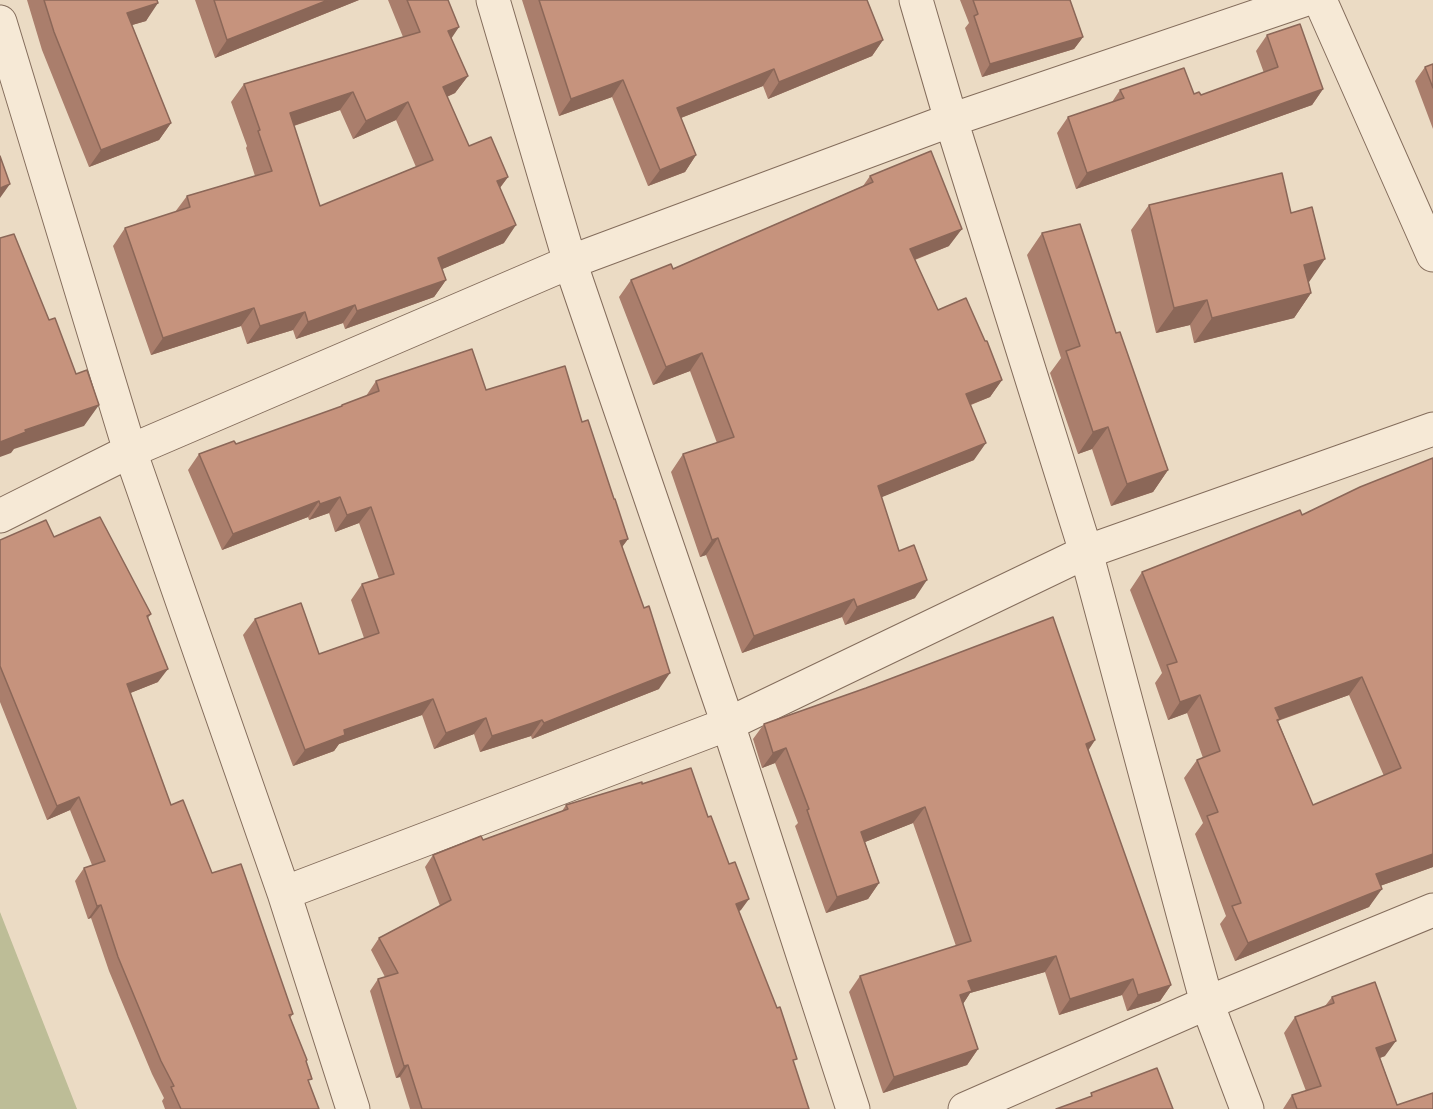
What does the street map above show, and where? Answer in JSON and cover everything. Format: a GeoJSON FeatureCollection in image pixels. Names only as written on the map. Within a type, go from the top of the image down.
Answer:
{"type":"FeatureCollection","features":[{"type":"Feature","properties":{"kind":"street"},"geometry":{"type":"LineString","coordinates":[[493,0],[570,262],[728,724],[853,1109]]}},
{"type":"Feature","properties":{"kind":"street"},"geometry":{"type":"LineString","coordinates":[[916,0],[951,120],[1086,552],[1207,1003],[1247,1109]]}},
{"type":"Feature","properties":{"kind":"street"},"geometry":{"type":"LineString","coordinates":[[0,516],[130,451],[570,262],[951,120],[1304,0]]}},
{"type":"Feature","properties":{"kind":"street"},"geometry":{"type":"LineString","coordinates":[[1320,0],[1433,255]]}},
{"type":"Feature","properties":{"kind":"street"},"geometry":{"type":"LineString","coordinates":[[0,22],[130,451],[284,893],[353,1109]]}},
{"type":"Feature","properties":{"kind":"street"},"geometry":{"type":"LineString","coordinates":[[284,893],[728,724],[1086,552],[1433,429]]}},
{"type":"Feature","properties":{"kind":"street"},"geometry":{"type":"LineString","coordinates":[[965,1109],[1207,1003],[1433,910]]}},
{"type":"Feature","properties":{"kind":"green space"},"geometry":{"type":"Polygon","coordinates":[[[0,912],[77,1109],[0,1109],[0,912]]]}},
{"type":"Feature","properties":{"kind":"building"},"geometry":{"type":"Polygon","coordinates":[[[44,0],[157,0],[158,3],[127,13],[171,123],[101,150],[54,32],[44,0]]]}},
{"type":"Feature","properties":{"kind":"building"},"geometry":{"type":"Polygon","coordinates":[[[214,0],[328,0],[227,40],[214,0]]]}},
{"type":"Feature","properties":{"kind":"building"},"geometry":{"type":"Polygon","coordinates":[[[407,0],[448,0],[459,27],[448,31],[468,76],[443,87],[469,146],[491,137],[508,177],[497,181],[516,225],[438,258],[446,280],[357,311],[355,305],[308,322],[305,312],[260,326],[254,308],[163,338],[125,228],[190,207],[187,196],[272,171],[244,84],[420,32],[407,0]],[[353,92],[290,113],[320,206],[433,160],[408,102],[366,121],[353,92]]]}},
{"type":"Feature","properties":{"kind":"building"},"geometry":{"type":"Polygon","coordinates":[[[539,0],[867,0],[883,40],[779,82],[774,69],[677,108],[696,155],[660,170],[623,80],[571,99],[539,0]]]}},
{"type":"Feature","properties":{"kind":"building"},"geometry":{"type":"Polygon","coordinates":[[[973,0],[1070,0],[1083,37],[990,64],[974,16],[978,14],[973,0]]]}},
{"type":"Feature","properties":{"kind":"building"},"geometry":{"type":"Polygon","coordinates":[[[1300,24],[1323,89],[1087,173],[1068,117],[1124,98],[1120,90],[1184,68],[1194,94],[1199,92],[1201,95],[1278,67],[1267,35],[1300,24]]]}},
{"type":"Feature","properties":{"kind":"building"},"geometry":{"type":"Polygon","coordinates":[[[1433,64],[1433,88],[1425,67],[1433,64]]]}},
{"type":"Feature","properties":{"kind":"building"},"geometry":{"type":"Polygon","coordinates":[[[931,151],[962,229],[910,249],[938,310],[966,298],[987,341],[1002,380],[966,394],[986,443],[878,486],[899,551],[914,545],[927,580],[857,607],[854,599],[754,636],[718,538],[712,540],[683,454],[734,437],[702,353],[666,367],[631,280],[671,264],[673,269],[873,182],[870,176],[931,151]]]}},
{"type":"Feature","properties":{"kind":"building"},"geometry":{"type":"Polygon","coordinates":[[[0,156],[10,184],[0,188],[0,156]]]}},
{"type":"Feature","properties":{"kind":"building"},"geometry":{"type":"Polygon","coordinates":[[[1282,173],[1291,213],[1312,207],[1325,259],[1304,265],[1311,293],[1212,318],[1207,300],[1174,308],[1149,205],[1282,173]]]}},
{"type":"Feature","properties":{"kind":"building"},"geometry":{"type":"Polygon","coordinates":[[[1080,224],[1116,333],[1120,332],[1168,470],[1127,484],[1108,427],[1093,432],[1066,351],[1080,346],[1042,233],[1080,224]]]}},
{"type":"Feature","properties":{"kind":"building"},"geometry":{"type":"Polygon","coordinates":[[[14,234],[49,320],[55,318],[76,374],[87,370],[99,405],[25,430],[26,432],[0,442],[0,238],[14,234]]]}},
{"type":"Feature","properties":{"kind":"building"},"geometry":{"type":"Polygon","coordinates":[[[472,349],[486,390],[565,366],[582,422],[588,420],[628,539],[620,541],[644,608],[649,606],[670,673],[544,723],[542,720],[492,736],[486,718],[446,733],[433,699],[344,730],[345,735],[305,750],[255,619],[301,603],[319,654],[379,633],[362,584],[394,574],[371,507],[347,515],[340,497],[320,504],[319,501],[233,534],[199,454],[234,441],[236,444],[342,406],[379,391],[376,381],[472,349]]]}},
{"type":"Feature","properties":{"kind":"building"},"geometry":{"type":"Polygon","coordinates":[[[1433,458],[1433,854],[1376,874],[1382,889],[1248,943],[1232,906],[1241,903],[1207,816],[1218,812],[1197,760],[1220,751],[1200,695],[1180,702],[1167,665],[1177,662],[1142,572],[1300,510],[1302,515],[1360,487],[1433,458]],[[1362,677],[1275,708],[1280,719],[1277,720],[1313,805],[1401,768],[1362,677]]]}},
{"type":"Feature","properties":{"kind":"building"},"geometry":{"type":"Polygon","coordinates":[[[100,517],[151,614],[147,616],[168,669],[127,684],[171,805],[183,800],[212,873],[241,864],[293,1014],[289,1015],[307,1060],[312,1079],[308,1080],[319,1109],[181,1109],[171,1087],[174,1086],[161,1061],[118,957],[101,905],[97,906],[84,868],[105,861],[79,797],[57,806],[0,666],[0,540],[46,520],[54,537],[100,517]]]}},
{"type":"Feature","properties":{"kind":"building"},"geometry":{"type":"Polygon","coordinates":[[[1053,617],[1095,740],[1086,744],[1171,985],[1138,995],[1133,979],[1070,999],[1056,956],[968,981],[972,991],[960,995],[978,1049],[894,1077],[860,976],[971,941],[925,807],[861,832],[879,883],[837,897],[807,810],[809,809],[786,748],[773,753],[764,724],[1053,617]]]}},
{"type":"Feature","properties":{"kind":"building"},"geometry":{"type":"Polygon","coordinates":[[[691,768],[708,817],[711,816],[729,864],[735,862],[749,899],[736,904],[777,1008],[780,1007],[797,1059],[793,1060],[809,1109],[422,1109],[408,1065],[404,1066],[378,979],[398,973],[379,938],[451,900],[433,855],[481,836],[483,840],[568,809],[566,805],[691,768]]]}},
{"type":"Feature","properties":{"kind":"building"},"geometry":{"type":"Polygon","coordinates":[[[1375,982],[1396,1041],[1376,1048],[1397,1105],[1433,1093],[1433,1109],[1297,1109],[1292,1095],[1321,1086],[1295,1017],[1334,1003],[1332,997],[1375,982]]]}},
{"type":"Feature","properties":{"kind":"building"},"geometry":{"type":"Polygon","coordinates":[[[1157,1068],[1173,1109],[1056,1109],[1092,1096],[1091,1093],[1157,1068]]]}}]}
